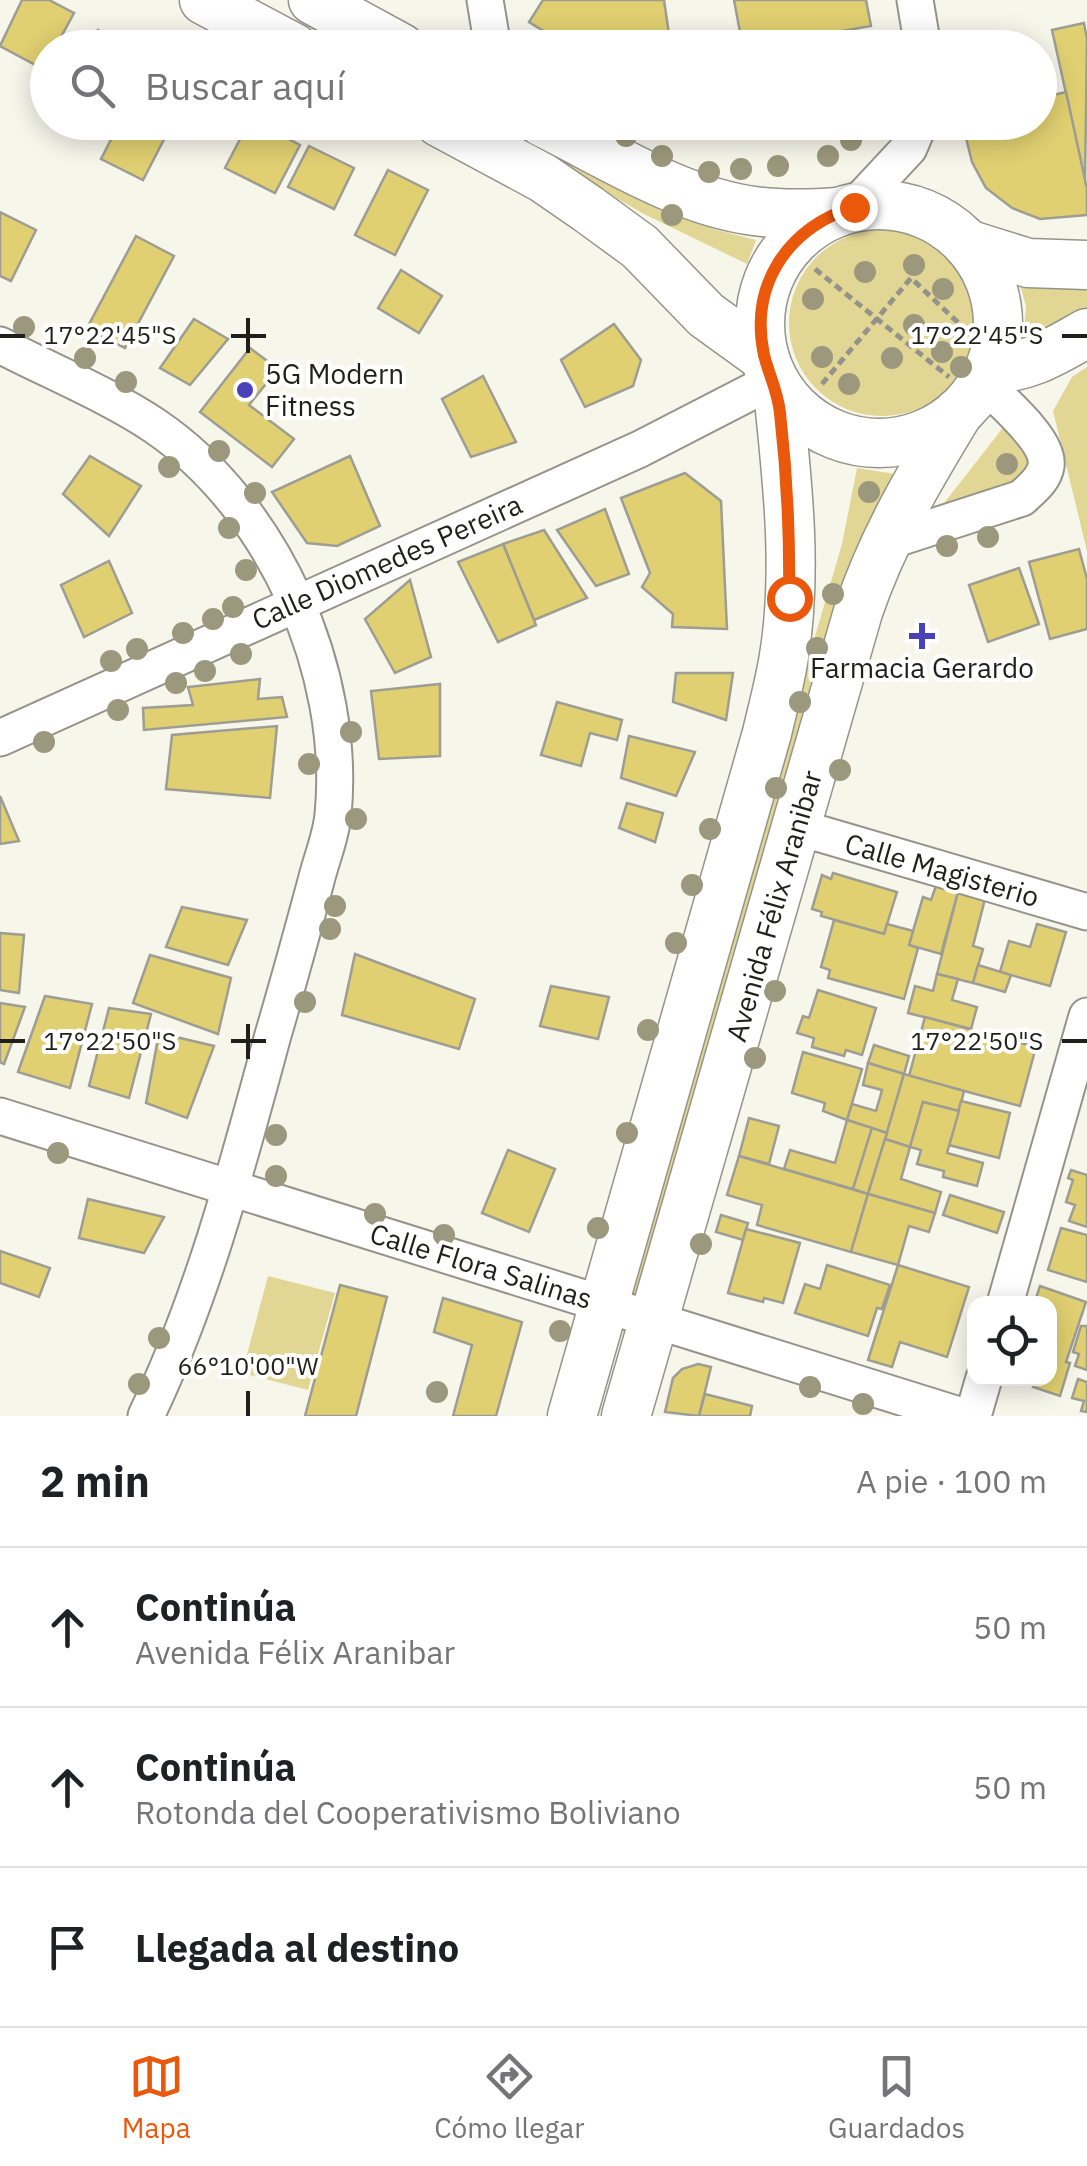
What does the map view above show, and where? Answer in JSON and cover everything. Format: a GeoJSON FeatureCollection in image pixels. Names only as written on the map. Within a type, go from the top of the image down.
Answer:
{"type":"FeatureCollection","features":[{"type":"Feature","properties":{"kind":"main road"},"geometry":{"type":"LineString","coordinates":[[204,0],[260,30]]}},
{"type":"Feature","properties":{"kind":"main road"},"geometry":{"type":"LineString","coordinates":[[314,0],[368,30]]}},
{"type":"Feature","properties":{"kind":"main road"},"geometry":{"type":"LineString","coordinates":[[497,140],[640,248],[706,315],[784,378],[802,415],[824,428],[880,442],[922,434],[998,334],[995,298],[968,244],[949,228],[904,207],[791,214],[752,211],[680,190],[579,140]]}},
{"type":"Feature","properties":{"kind":"main road","name":"Avenida Félix Aranibar"},"geometry":{"type":"LineString","coordinates":[[572,1416],[768,733],[784,656],[789,570],[784,378],[761,306],[773,269],[793,241],[822,220],[846,210]]}},
{"type":"Feature","properties":{"kind":"main road"},"geometry":{"type":"LineString","coordinates":[[968,244],[1028,263],[1087,265]]}},
{"type":"Feature","properties":{"kind":"main road"},"geometry":{"type":"LineString","coordinates":[[970,375],[1019,368],[1087,333]]}},
{"type":"Feature","properties":{"kind":"main road","name":"Avenida Félix Aranibar"},"geometry":{"type":"LineString","coordinates":[[626,1416],[858,612],[872,570],[970,375]]}},
{"type":"Feature","properties":{"kind":"street"},"geometry":{"type":"LineString","coordinates":[[485,0],[489,30]]}},
{"type":"Feature","properties":{"kind":"street"},"geometry":{"type":"LineString","coordinates":[[915,0],[920,30]]}},
{"type":"Feature","properties":{"kind":"street"},"geometry":{"type":"LineString","coordinates":[[846,210],[909,148],[912,140]]}},
{"type":"Feature","properties":{"kind":"street"},"geometry":{"type":"LineString","coordinates":[[0,345],[154,426],[216,478],[262,538],[298,602],[311,641],[333,748],[333,818],[231,1190],[170,1366],[146,1416]]}},
{"type":"Feature","properties":{"kind":"street"},"geometry":{"type":"LineString","coordinates":[[886,542],[1022,498],[1039,482],[1046,466],[1044,446],[970,375]]}},
{"type":"Feature","properties":{"kind":"street","name":"Calle Diomedes Pereira"},"geometry":{"type":"LineString","coordinates":[[0,738],[640,449],[784,378]]}},
{"type":"Feature","properties":{"kind":"street","name":"Calle Magisterio"},"geometry":{"type":"LineString","coordinates":[[797,827],[1087,912]]}},
{"type":"Feature","properties":{"kind":"street"},"geometry":{"type":"LineString","coordinates":[[1007,1296],[1087,1016]]}},
{"type":"Feature","properties":{"kind":"street","name":"Calle Flora Salinas"},"geometry":{"type":"LineString","coordinates":[[0,1116],[962,1416]]}},
{"type":"Feature","properties":{"kind":"street"},"geometry":{"type":"LineString","coordinates":[[973,1416],[982,1386]]}},
{"type":"Feature","properties":{"kind":"path"},"geometry":{"type":"LineString","coordinates":[[815,269],[877,318],[970,375]]}},
{"type":"Feature","properties":{"kind":"path"},"geometry":{"type":"LineString","coordinates":[[784,378],[877,318],[911,278],[970,375]]}},
{"type":"Feature","properties":{"kind":"shaded area"},"geometry":{"type":"Polygon","coordinates":[[[516,140],[541,140],[713,229],[756,240],[747,264],[642,213],[516,140]]]}},
{"type":"Feature","properties":{"kind":"shaded area"},"geometry":{"type":"Polygon","coordinates":[[[882,230],[917,237],[947,258],[968,288],[975,323],[968,358],[947,388],[917,409],[882,416],[847,409],[817,388],[796,358],[789,323],[796,288],[817,258],[847,237],[882,230]]]}},
{"type":"Feature","properties":{"kind":"shaded area"},"geometry":{"type":"Polygon","coordinates":[[[1087,282],[1087,312],[1023,345],[1026,306],[1020,285],[1087,282]]]}},
{"type":"Feature","properties":{"kind":"shaded area"},"geometry":{"type":"Polygon","coordinates":[[[1087,367],[1087,551],[1053,411],[1072,377],[1087,367]]]}},
{"type":"Feature","properties":{"kind":"shaded area"},"geometry":{"type":"Polygon","coordinates":[[[1016,411],[1034,474],[934,516],[1016,411]]]}},
{"type":"Feature","properties":{"kind":"shaded area"},"geometry":{"type":"Polygon","coordinates":[[[857,468],[895,474],[847,575],[635,1295],[623,1293],[842,544],[857,468]]]}},
{"type":"Feature","properties":{"kind":"shaded area"},"geometry":{"type":"Polygon","coordinates":[[[268,1276],[335,1293],[308,1390],[242,1373],[268,1276]]]}},
{"type":"Feature","properties":{"kind":"building"},"geometry":{"type":"Polygon","coordinates":[[[22,0],[49,0],[74,13],[65,30],[30,30],[30,62],[0,46],[22,0]]]}},
{"type":"Feature","properties":{"kind":"building"},"geometry":{"type":"Polygon","coordinates":[[[543,0],[664,0],[668,30],[542,30],[529,22],[543,0]]]}},
{"type":"Feature","properties":{"kind":"building"},"geometry":{"type":"Polygon","coordinates":[[[734,0],[866,0],[871,26],[848,30],[740,30],[734,0]]]}},
{"type":"Feature","properties":{"kind":"building"},"geometry":{"type":"Polygon","coordinates":[[[1084,23],[1085,180],[1057,53],[1057,30],[1052,30],[1084,23]]]}},
{"type":"Feature","properties":{"kind":"building"},"geometry":{"type":"Polygon","coordinates":[[[1066,92],[1087,189],[1087,215],[1040,219],[1012,208],[986,188],[972,162],[966,140],[1057,140],[1057,94],[1066,92]]]}},
{"type":"Feature","properties":{"kind":"building"},"geometry":{"type":"Polygon","coordinates":[[[111,140],[164,140],[143,180],[101,159],[111,140]]]}},
{"type":"Feature","properties":{"kind":"building"},"geometry":{"type":"Polygon","coordinates":[[[240,140],[290,140],[300,145],[275,193],[225,168],[240,140]]]}},
{"type":"Feature","properties":{"kind":"building"},"geometry":{"type":"Polygon","coordinates":[[[309,146],[354,168],[334,209],[288,187],[309,146]]]}},
{"type":"Feature","properties":{"kind":"building"},"geometry":{"type":"Polygon","coordinates":[[[388,170],[428,190],[395,255],[355,235],[388,170]]]}},
{"type":"Feature","properties":{"kind":"building"},"geometry":{"type":"Polygon","coordinates":[[[0,212],[36,230],[11,281],[0,276],[0,212]]]}},
{"type":"Feature","properties":{"kind":"building"},"geometry":{"type":"Polygon","coordinates":[[[136,236],[174,256],[125,348],[87,328],[136,236]]]}},
{"type":"Feature","properties":{"kind":"building"},"geometry":{"type":"Polygon","coordinates":[[[401,270],[442,296],[419,333],[378,308],[401,270]]]}},
{"type":"Feature","properties":{"kind":"building"},"geometry":{"type":"Polygon","coordinates":[[[194,319],[228,339],[190,385],[160,368],[194,319]]]}},
{"type":"Feature","properties":{"kind":"building"},"geometry":{"type":"Polygon","coordinates":[[[614,324],[641,360],[633,386],[585,407],[561,360],[614,324]]]}},
{"type":"Feature","properties":{"kind":"building"},"geometry":{"type":"Polygon","coordinates":[[[250,348],[278,369],[249,405],[294,439],[272,467],[200,412],[250,348]]]}},
{"type":"Feature","properties":{"kind":"building"},"geometry":{"type":"Polygon","coordinates":[[[483,376],[516,442],[471,457],[442,399],[483,376]]]}},
{"type":"Feature","properties":{"kind":"building"},"geometry":{"type":"Polygon","coordinates":[[[90,456],[141,486],[109,536],[63,494],[90,456]]]}},
{"type":"Feature","properties":{"kind":"building"},"geometry":{"type":"Polygon","coordinates":[[[350,456],[380,526],[337,546],[307,543],[272,492],[350,456]]]}},
{"type":"Feature","properties":{"kind":"building"},"geometry":{"type":"Polygon","coordinates":[[[685,473],[721,501],[727,629],[672,627],[673,614],[642,587],[650,573],[621,498],[685,473]]]}},
{"type":"Feature","properties":{"kind":"building"},"geometry":{"type":"Polygon","coordinates":[[[605,509],[629,574],[596,586],[557,530],[605,509]]]}},
{"type":"Feature","properties":{"kind":"building"},"geometry":{"type":"Polygon","coordinates":[[[544,530],[587,598],[534,620],[503,544],[544,530]]]}},
{"type":"Feature","properties":{"kind":"building"},"geometry":{"type":"Polygon","coordinates":[[[503,544],[536,625],[498,642],[458,562],[503,544]]]}},
{"type":"Feature","properties":{"kind":"building"},"geometry":{"type":"Polygon","coordinates":[[[1079,549],[1087,579],[1087,629],[1050,639],[1029,562],[1079,549]]]}},
{"type":"Feature","properties":{"kind":"building"},"geometry":{"type":"Polygon","coordinates":[[[109,561],[132,613],[84,637],[61,585],[109,561]]]}},
{"type":"Feature","properties":{"kind":"building"},"geometry":{"type":"Polygon","coordinates":[[[1019,568],[1039,624],[988,642],[969,585],[1019,568]]]}},
{"type":"Feature","properties":{"kind":"building"},"geometry":{"type":"Polygon","coordinates":[[[410,580],[431,657],[395,673],[365,619],[410,580]]]}},
{"type":"Feature","properties":{"kind":"building"},"geometry":{"type":"Polygon","coordinates":[[[676,673],[733,673],[726,720],[673,702],[676,673]]]}},
{"type":"Feature","properties":{"kind":"building"},"geometry":{"type":"Polygon","coordinates":[[[260,679],[258,699],[282,697],[287,717],[144,730],[143,708],[193,705],[188,687],[260,679]]]}},
{"type":"Feature","properties":{"kind":"building"},"geometry":{"type":"Polygon","coordinates":[[[440,684],[440,756],[379,759],[371,691],[440,684]]]}},
{"type":"Feature","properties":{"kind":"building"},"geometry":{"type":"Polygon","coordinates":[[[557,702],[622,720],[617,740],[590,733],[581,766],[541,755],[557,702]]]}},
{"type":"Feature","properties":{"kind":"building"},"geometry":{"type":"Polygon","coordinates":[[[277,726],[270,798],[166,789],[172,735],[277,726]]]}},
{"type":"Feature","properties":{"kind":"building"},"geometry":{"type":"Polygon","coordinates":[[[629,736],[695,752],[676,796],[621,778],[629,736]]]}},
{"type":"Feature","properties":{"kind":"building"},"geometry":{"type":"Polygon","coordinates":[[[0,796],[19,841],[0,844],[0,796]]]}},
{"type":"Feature","properties":{"kind":"building"},"geometry":{"type":"Polygon","coordinates":[[[627,803],[663,813],[655,842],[619,828],[627,803]]]}},
{"type":"Feature","properties":{"kind":"building"},"geometry":{"type":"Polygon","coordinates":[[[833,873],[897,892],[884,934],[821,916],[822,912],[812,909],[822,875],[831,879],[833,873]]]}},
{"type":"Feature","properties":{"kind":"building"},"geometry":{"type":"Polygon","coordinates":[[[936,886],[958,892],[941,954],[909,945],[923,897],[931,900],[936,886]]]}},
{"type":"Feature","properties":{"kind":"building"},"geometry":{"type":"Polygon","coordinates":[[[958,892],[985,899],[973,946],[983,949],[973,983],[937,974],[958,892]]]}},
{"type":"Feature","properties":{"kind":"building"},"geometry":{"type":"Polygon","coordinates":[[[182,907],[247,920],[228,965],[166,947],[182,907]]]}},
{"type":"Feature","properties":{"kind":"building"},"geometry":{"type":"Polygon","coordinates":[[[834,920],[884,934],[887,924],[913,931],[909,945],[918,948],[904,999],[828,978],[830,970],[821,967],[834,920]]]}},
{"type":"Feature","properties":{"kind":"building"},"geometry":{"type":"Polygon","coordinates":[[[1037,924],[1066,932],[1050,986],[1000,972],[1009,941],[1030,947],[1037,924]]]}},
{"type":"Feature","properties":{"kind":"building"},"geometry":{"type":"Polygon","coordinates":[[[0,933],[24,935],[19,993],[0,990],[0,933]]]}},
{"type":"Feature","properties":{"kind":"building"},"geometry":{"type":"Polygon","coordinates":[[[355,954],[475,999],[459,1049],[342,1015],[355,954]]]}},
{"type":"Feature","properties":{"kind":"building"},"geometry":{"type":"Polygon","coordinates":[[[150,955],[231,978],[218,1034],[133,1003],[150,955]]]}},
{"type":"Feature","properties":{"kind":"building"},"geometry":{"type":"Polygon","coordinates":[[[978,965],[1011,975],[1005,992],[973,983],[978,965]]]}},
{"type":"Feature","properties":{"kind":"building"},"geometry":{"type":"Polygon","coordinates":[[[937,974],[958,979],[952,1000],[977,1007],[971,1029],[908,1013],[915,986],[933,991],[937,974]]]}},
{"type":"Feature","properties":{"kind":"building"},"geometry":{"type":"Polygon","coordinates":[[[551,986],[609,997],[598,1039],[540,1026],[551,986]]]}},
{"type":"Feature","properties":{"kind":"building"},"geometry":{"type":"Polygon","coordinates":[[[818,990],[876,1008],[862,1055],[846,1050],[844,1056],[812,1047],[814,1038],[797,1033],[803,1016],[809,1018],[818,990]]]}},
{"type":"Feature","properties":{"kind":"building"},"geometry":{"type":"Polygon","coordinates":[[[45,996],[92,1004],[70,1088],[18,1072],[45,996]]]}},
{"type":"Feature","properties":{"kind":"building"},"geometry":{"type":"Polygon","coordinates":[[[0,1003],[25,1007],[4,1064],[0,1062],[0,1003]]]}},
{"type":"Feature","properties":{"kind":"building"},"geometry":{"type":"Polygon","coordinates":[[[109,1008],[151,1014],[129,1098],[89,1086],[109,1008]]]}},
{"type":"Feature","properties":{"kind":"building"},"geometry":{"type":"Polygon","coordinates":[[[925,1017],[1036,1047],[1020,1106],[909,1076],[925,1017]]]}},
{"type":"Feature","properties":{"kind":"building"},"geometry":{"type":"Polygon","coordinates":[[[159,1033],[214,1046],[187,1118],[146,1103],[159,1033]]]}},
{"type":"Feature","properties":{"kind":"building"},"geometry":{"type":"Polygon","coordinates":[[[874,1045],[909,1056],[904,1074],[868,1063],[874,1045]]]}},
{"type":"Feature","properties":{"kind":"building"},"geometry":{"type":"Polygon","coordinates":[[[803,1052],[862,1069],[847,1120],[823,1111],[825,1103],[792,1093],[803,1052]]]}},
{"type":"Feature","properties":{"kind":"building"},"geometry":{"type":"Polygon","coordinates":[[[868,1063],[904,1074],[887,1133],[847,1120],[852,1104],[876,1111],[882,1090],[863,1085],[868,1063]]]}},
{"type":"Feature","properties":{"kind":"building"},"geometry":{"type":"Polygon","coordinates":[[[904,1074],[964,1091],[959,1111],[923,1102],[910,1147],[885,1139],[904,1074]]]}},
{"type":"Feature","properties":{"kind":"building"},"geometry":{"type":"Polygon","coordinates":[[[961,1101],[1010,1113],[999,1158],[949,1145],[961,1101]]]}},
{"type":"Feature","properties":{"kind":"building"},"geometry":{"type":"Polygon","coordinates":[[[923,1102],[959,1111],[947,1153],[983,1163],[977,1186],[943,1177],[944,1171],[917,1164],[921,1150],[910,1147],[923,1102]]]}},
{"type":"Feature","properties":{"kind":"building"},"geometry":{"type":"Polygon","coordinates":[[[749,1118],[779,1126],[769,1164],[739,1156],[749,1118]]]}},
{"type":"Feature","properties":{"kind":"building"},"geometry":{"type":"Polygon","coordinates":[[[847,1120],[872,1128],[853,1189],[784,1169],[790,1150],[835,1163],[847,1120]]]}},
{"type":"Feature","properties":{"kind":"building"},"geometry":{"type":"Polygon","coordinates":[[[872,1128],[887,1133],[868,1194],[853,1189],[872,1128]]]}},
{"type":"Feature","properties":{"kind":"building"},"geometry":{"type":"Polygon","coordinates":[[[885,1139],[910,1147],[901,1179],[941,1192],[935,1213],[868,1194],[885,1139]]]}},
{"type":"Feature","properties":{"kind":"building"},"geometry":{"type":"Polygon","coordinates":[[[508,1150],[555,1169],[529,1232],[482,1213],[508,1150]]]}},
{"type":"Feature","properties":{"kind":"building"},"geometry":{"type":"Polygon","coordinates":[[[739,1156],[868,1194],[851,1252],[757,1225],[762,1205],[727,1195],[739,1156]]]}},
{"type":"Feature","properties":{"kind":"building"},"geometry":{"type":"Polygon","coordinates":[[[1071,1170],[1087,1175],[1087,1227],[1069,1221],[1075,1205],[1066,1202],[1073,1180],[1068,1178],[1071,1170]]]}},
{"type":"Feature","properties":{"kind":"building"},"geometry":{"type":"Polygon","coordinates":[[[868,1194],[935,1213],[929,1232],[909,1226],[898,1265],[851,1252],[868,1194]]]}},
{"type":"Feature","properties":{"kind":"building"},"geometry":{"type":"Polygon","coordinates":[[[950,1195],[1004,1212],[997,1233],[943,1215],[950,1195]]]}},
{"type":"Feature","properties":{"kind":"building"},"geometry":{"type":"Polygon","coordinates":[[[88,1199],[164,1217],[144,1253],[79,1238],[88,1199]]]}},
{"type":"Feature","properties":{"kind":"building"},"geometry":{"type":"Polygon","coordinates":[[[721,1215],[748,1223],[743,1240],[716,1232],[721,1215]]]}},
{"type":"Feature","properties":{"kind":"building"},"geometry":{"type":"Polygon","coordinates":[[[1061,1228],[1087,1235],[1087,1282],[1048,1270],[1061,1228]]]}},
{"type":"Feature","properties":{"kind":"building"},"geometry":{"type":"Polygon","coordinates":[[[746,1229],[800,1243],[783,1303],[728,1293],[746,1229]]]}},
{"type":"Feature","properties":{"kind":"building"},"geometry":{"type":"Polygon","coordinates":[[[0,1251],[50,1268],[39,1297],[0,1283],[0,1251]]]}},
{"type":"Feature","properties":{"kind":"building"},"geometry":{"type":"Polygon","coordinates":[[[827,1265],[890,1285],[868,1336],[795,1313],[805,1284],[820,1289],[827,1265]]]}},
{"type":"Feature","properties":{"kind":"building"},"geometry":{"type":"Polygon","coordinates":[[[898,1265],[969,1287],[947,1357],[900,1342],[892,1367],[868,1360],[898,1265]]]}},
{"type":"Feature","properties":{"kind":"building"},"geometry":{"type":"Polygon","coordinates":[[[340,1285],[387,1297],[356,1416],[305,1416],[340,1285]]]}},
{"type":"Feature","properties":{"kind":"building"},"geometry":{"type":"Polygon","coordinates":[[[1040,1286],[1086,1302],[1066,1362],[1070,1363],[1060,1396],[1033,1387],[1057,1386],[1057,1296],[1037,1296],[1040,1286]]]}},
{"type":"Feature","properties":{"kind":"building"},"geometry":{"type":"Polygon","coordinates":[[[443,1298],[522,1322],[496,1416],[453,1416],[472,1345],[434,1332],[443,1298]]]}},
{"type":"Feature","properties":{"kind":"building"},"geometry":{"type":"Polygon","coordinates":[[[1081,1326],[1087,1326],[1087,1370],[1075,1366],[1079,1354],[1073,1352],[1081,1326]]]}},
{"type":"Feature","properties":{"kind":"building"},"geometry":{"type":"Polygon","coordinates":[[[698,1364],[711,1367],[699,1416],[665,1412],[673,1378],[682,1369],[698,1364]]]}},
{"type":"Feature","properties":{"kind":"building"},"geometry":{"type":"Polygon","coordinates":[[[1078,1379],[1087,1382],[1087,1412],[1081,1411],[1084,1401],[1072,1398],[1078,1379]]]}},
{"type":"Feature","properties":{"kind":"building"},"geometry":{"type":"Polygon","coordinates":[[[705,1394],[752,1406],[750,1416],[699,1416],[705,1394]]]}},
{"type":"Feature","properties":{"kind":"place","name":"5G Modern Fitness"},"geometry":{"type":"Point","coordinates":[245,390]}},
{"type":"Feature","properties":{"kind":"place","name":"Farmacia Gerardo"},"geometry":{"type":"Point","coordinates":[922,636]}},
{"type":"Feature","properties":{"kind":"route"},"geometry":{"type":"LineString","coordinates":[[789,598],[786,475],[778,391],[764,357],[761,306],[773,269],[793,241],[822,220],[854,207]]}}]}
